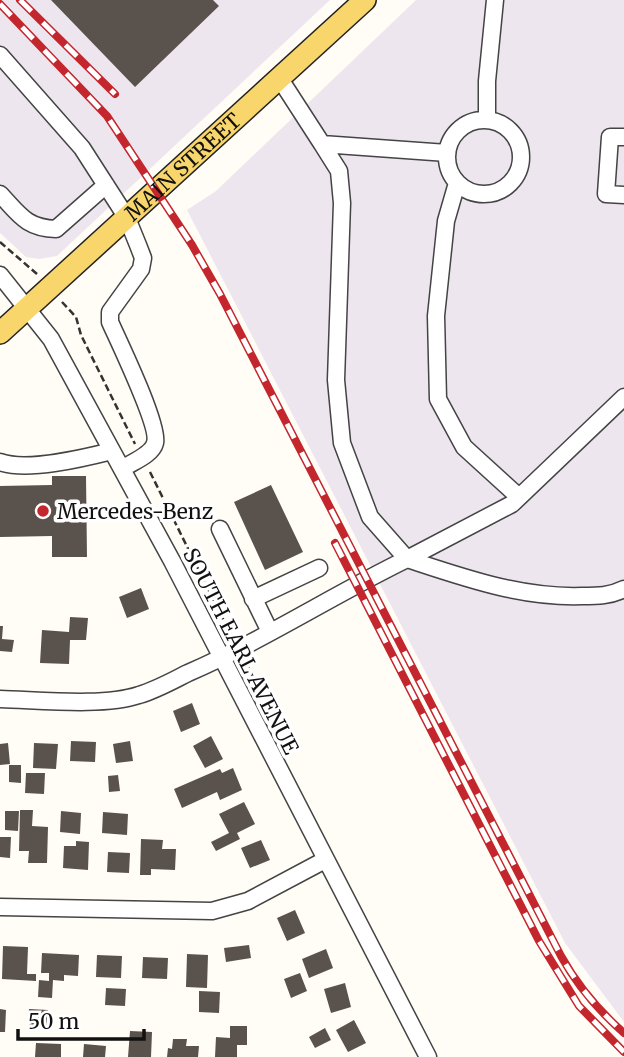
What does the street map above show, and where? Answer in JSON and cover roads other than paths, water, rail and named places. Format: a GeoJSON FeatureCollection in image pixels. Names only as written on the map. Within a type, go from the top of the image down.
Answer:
{"type":"FeatureCollection","features":[{"type":"Feature","properties":{"kind":"main road","name":"MAIN STREET"},"geometry":{"type":"LineString","coordinates":[[0,333],[365,0]]}},
{"type":"Feature","properties":{"kind":"street"},"geometry":{"type":"LineString","coordinates":[[487,120],[486,81],[495,0]]}},
{"type":"Feature","properties":{"kind":"street"},"geometry":{"type":"LineString","coordinates":[[0,55],[82,148],[127,218],[143,258],[141,269],[110,312],[110,322],[152,421],[156,441],[151,450],[121,469]]}},
{"type":"Feature","properties":{"kind":"street"},"geometry":{"type":"LineString","coordinates":[[280,79],[339,172],[342,203],[336,380],[342,443],[370,517],[407,559],[493,587],[556,597],[611,596],[624,589]]}},
{"type":"Feature","properties":{"kind":"street"},"geometry":{"type":"LineString","coordinates":[[487,120],[504,126],[513,134],[521,156],[520,169],[505,188],[482,194],[470,192],[457,183],[448,165],[447,153],[458,131],[468,123],[487,120]]}},
{"type":"Feature","properties":{"kind":"street"},"geometry":{"type":"LineString","coordinates":[[624,138],[610,137],[606,194],[624,195]]}},
{"type":"Feature","properties":{"kind":"street"},"geometry":{"type":"LineString","coordinates":[[322,144],[447,153]]}},
{"type":"Feature","properties":{"kind":"street"},"geometry":{"type":"LineString","coordinates":[[457,183],[446,221],[436,316],[438,399],[464,447],[519,497]]}},
{"type":"Feature","properties":{"kind":"street"},"geometry":{"type":"LineString","coordinates":[[0,194],[24,219],[39,229],[56,229],[106,185]]}},
{"type":"Feature","properties":{"kind":"street","name":"SOUTH EARL AVENUE"},"geometry":{"type":"LineString","coordinates":[[0,275],[51,339],[428,1057]]}},
{"type":"Feature","properties":{"kind":"street"},"geometry":{"type":"LineString","coordinates":[[0,699],[86,701],[139,696],[221,659],[356,584],[512,504],[624,397]]}},
{"type":"Feature","properties":{"kind":"street"},"geometry":{"type":"LineString","coordinates":[[0,462],[23,465],[76,460],[112,451]]}},
{"type":"Feature","properties":{"kind":"street"},"geometry":{"type":"LineString","coordinates":[[220,529],[270,632]]}},
{"type":"Feature","properties":{"kind":"street"},"geometry":{"type":"LineString","coordinates":[[253,600],[319,568]]}},
{"type":"Feature","properties":{"kind":"street"},"geometry":{"type":"LineString","coordinates":[[0,906],[212,911],[248,901],[325,860]]}},
{"type":"Feature","properties":{"kind":"railway"},"geometry":{"type":"LineString","coordinates":[[20,0],[115,94]]}},
{"type":"Feature","properties":{"kind":"railway"},"geometry":{"type":"LineString","coordinates":[[0,4],[107,116],[192,245],[220,294],[561,956],[589,997],[624,1033]]}},
{"type":"Feature","properties":{"kind":"railway"},"geometry":{"type":"LineString","coordinates":[[335,543],[539,941],[579,1006],[624,1052]]}},
{"type":"Feature","properties":{"kind":"place","name":"Mercedes-Benz"},"geometry":{"type":"Point","coordinates":[43,511]}}]}
